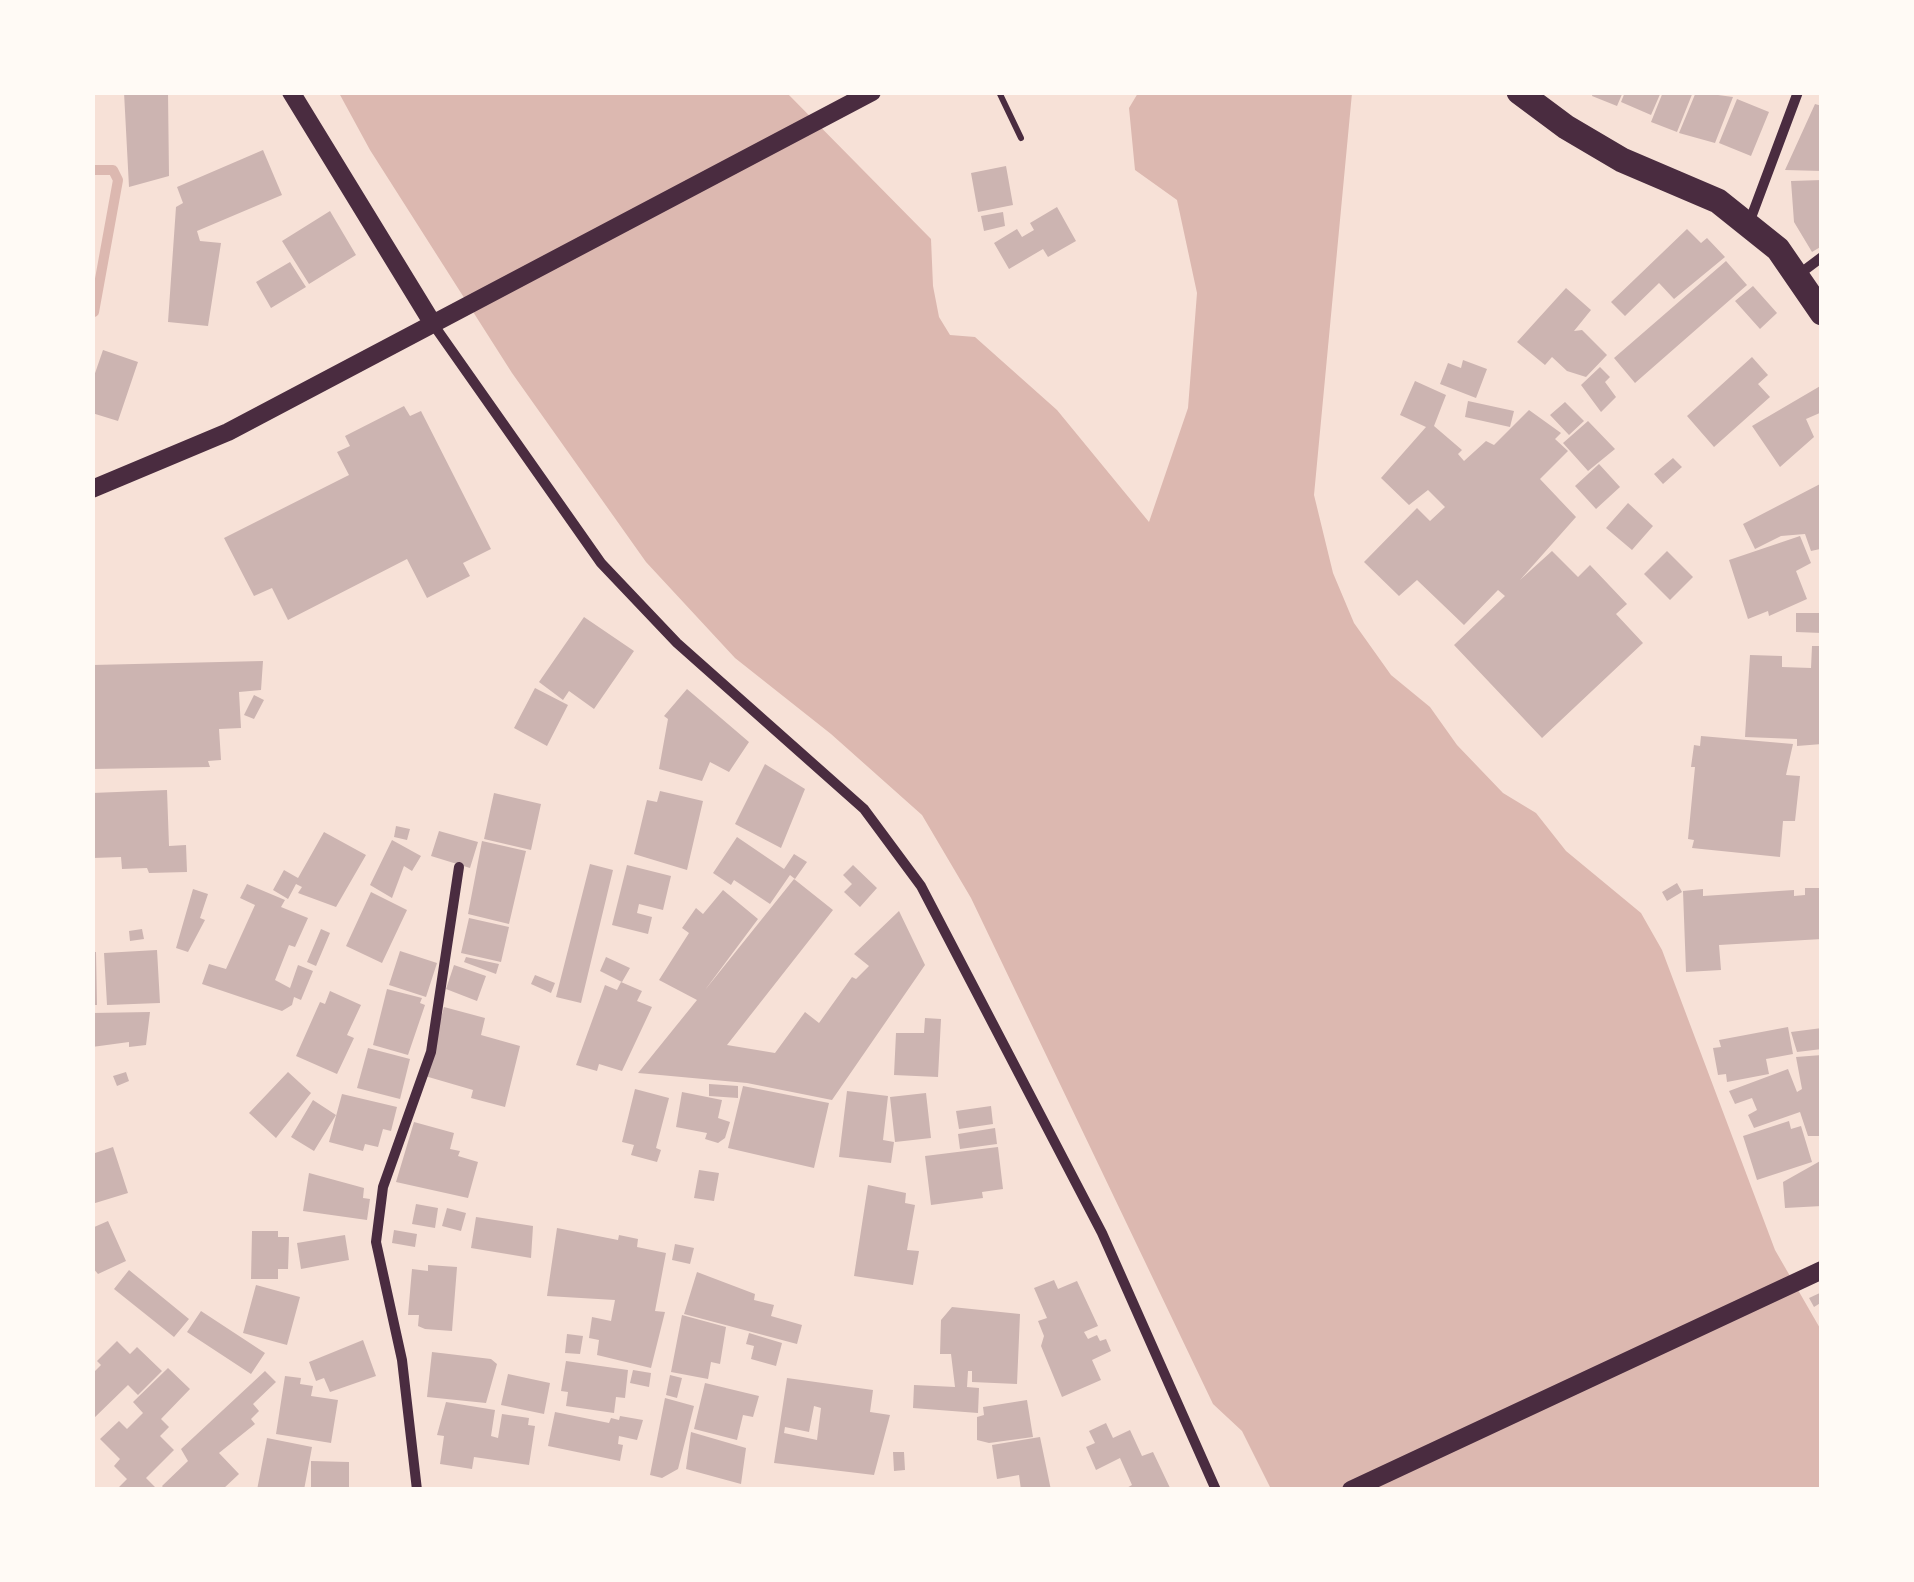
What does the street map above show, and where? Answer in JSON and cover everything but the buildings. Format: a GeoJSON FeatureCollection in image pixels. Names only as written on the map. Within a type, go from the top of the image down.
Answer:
{"type":"FeatureCollection","features":[{"type":"Feature","properties":{"kind":"main road"},"geometry":{"type":"LineString","coordinates":[[1520,92],[1566,127],[1622,160],[1718,201],[1778,248],[1822,313]]}},
{"type":"Feature","properties":{"kind":"street"},"geometry":{"type":"LineString","coordinates":[[291,92],[433,324],[600,563],[677,643],[864,809],[921,886],[1102,1233],[1216,1490]]}},
{"type":"Feature","properties":{"kind":"street"},"geometry":{"type":"LineString","coordinates":[[92,489],[228,432],[872,92]]}},
{"type":"Feature","properties":{"kind":"street"},"geometry":{"type":"LineString","coordinates":[[1748,225],[1798,92]]}},
{"type":"Feature","properties":{"kind":"street"},"geometry":{"type":"LineString","coordinates":[[1797,276],[1822,257]]}},
{"type":"Feature","properties":{"kind":"street"},"geometry":{"type":"LineString","coordinates":[[417,1490],[402,1360],[376,1242],[383,1188],[432,1052],[459,867]]}},
{"type":"Feature","properties":{"kind":"street"},"geometry":{"type":"LineString","coordinates":[[1352,1490],[1815,1274]]}},
{"type":"Feature","properties":{"kind":"path"},"geometry":{"type":"LineString","coordinates":[[999,92],[1021,138]]}},
{"type":"Feature","properties":{"kind":"shaded area"},"geometry":{"type":"Polygon","coordinates":[[[339,93],[787,93],[931,239],[939,317],[950,335],[975,337],[1057,410],[1149,522],[1188,408],[1197,293],[1177,200],[1135,170],[1129,108],[1138,93],[1352,93],[1314,495],[1333,573],[1354,623],[1391,675],[1430,707],[1457,745],[1503,793],[1536,813],[1566,851],[1641,913],[1662,950],[1775,1250],[1821,1330],[1821,1489],[1271,1489],[1242,1431],[1213,1404],[971,898],[922,815],[831,734],[735,658],[646,562],[512,373],[370,150],[339,93]]]}},
{"type":"Feature","properties":{"kind":"waterway"},"geometry":{"type":"LineString","coordinates":[[92,170],[113,170],[118,180],[94,312]]}}]}
